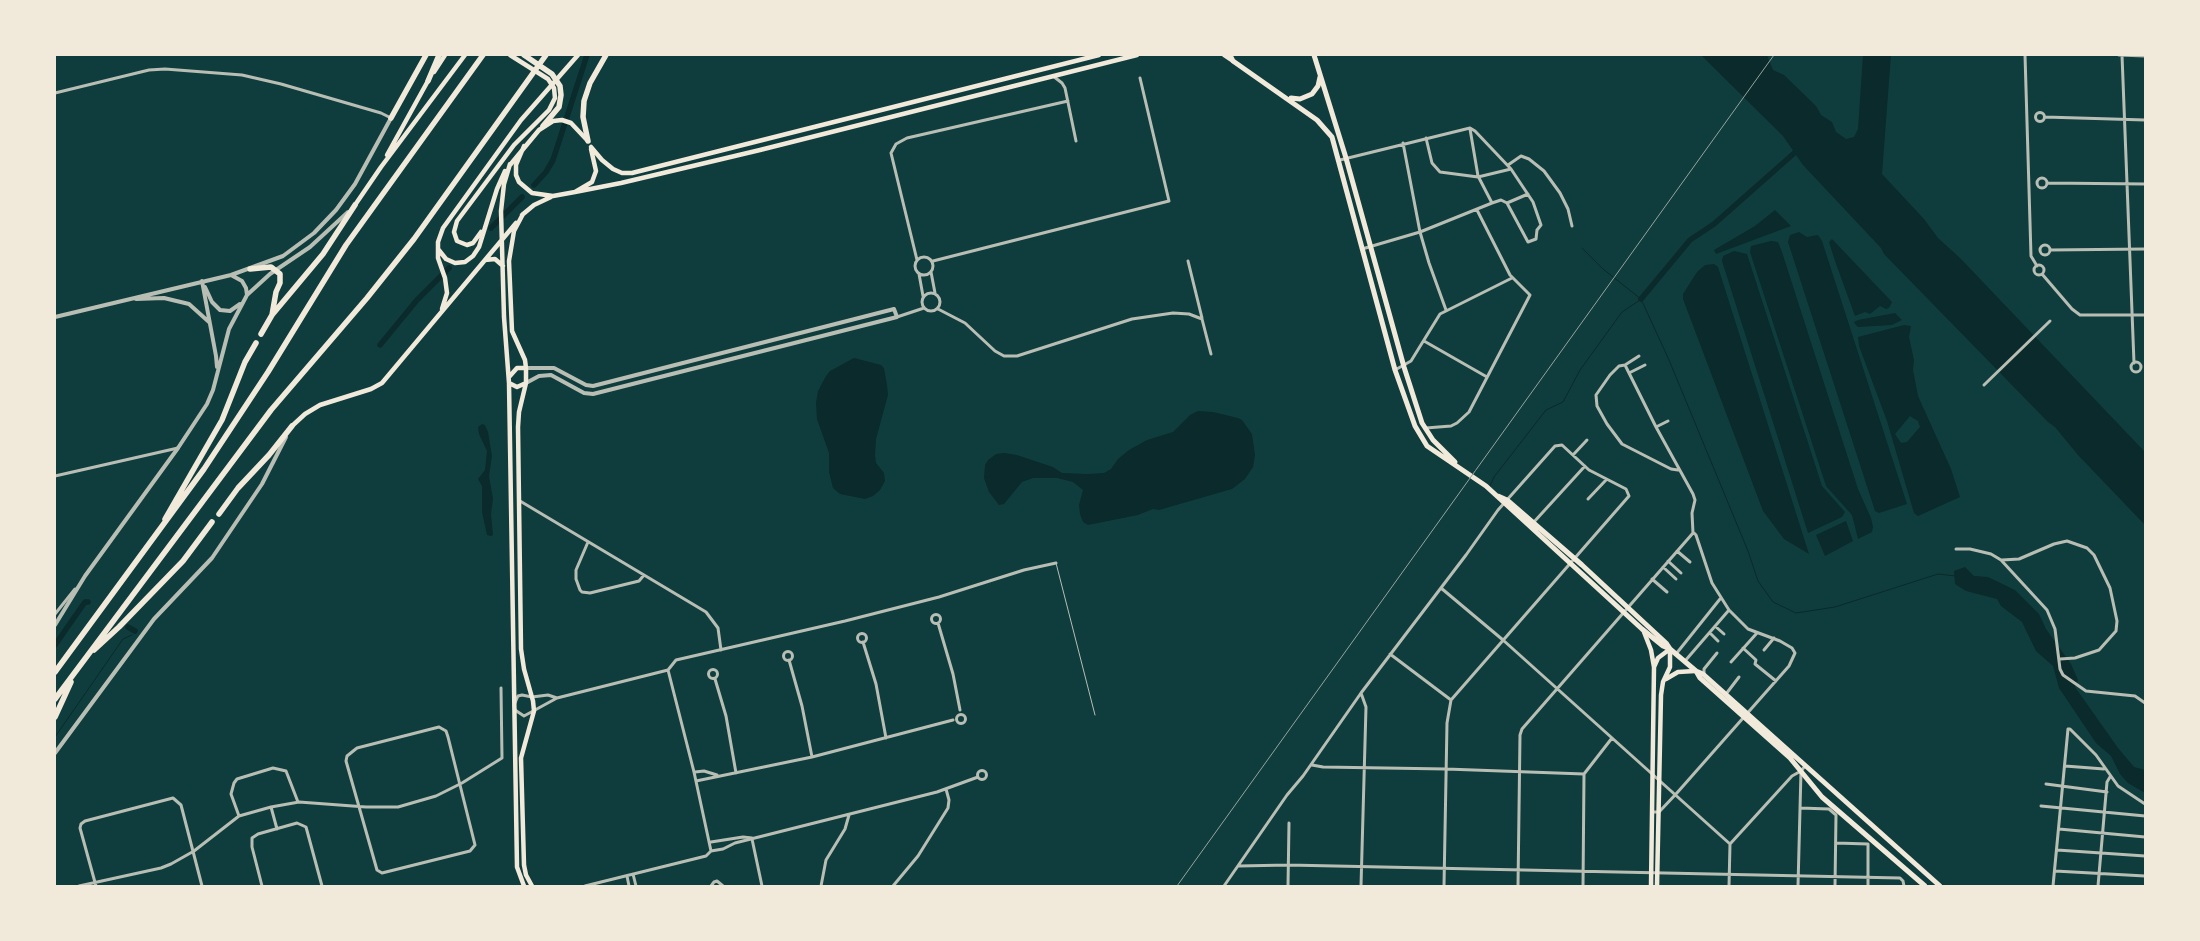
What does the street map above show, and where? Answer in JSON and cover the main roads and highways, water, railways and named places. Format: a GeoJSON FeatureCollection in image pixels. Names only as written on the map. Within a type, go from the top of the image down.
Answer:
{"type":"FeatureCollection","features":[{"type":"Feature","properties":{"kind":"highway"},"geometry":{"type":"LineString","coordinates":[[391,118],[426,55]]}},
{"type":"Feature","properties":{"kind":"highway"},"geometry":{"type":"LineString","coordinates":[[428,81],[439,55]]}},
{"type":"Feature","properties":{"kind":"highway"},"geometry":{"type":"LineString","coordinates":[[55,672],[157,534],[239,418],[342,252],[483,55]]}},
{"type":"Feature","properties":{"kind":"highway"},"geometry":{"type":"LineString","coordinates":[[524,55],[552,74],[561,89],[561,98],[557,110],[543,126]]}},
{"type":"Feature","properties":{"kind":"highway"},"geometry":{"type":"LineString","coordinates":[[55,699],[245,444],[414,239],[546,55]]}},
{"type":"Feature","properties":{"kind":"highway"},"geometry":{"type":"LineString","coordinates":[[589,144],[583,117],[584,101],[590,83],[606,55]]}},
{"type":"Feature","properties":{"kind":"highway"},"geometry":{"type":"LineString","coordinates":[[261,334],[272,315],[323,254],[355,205]]}},
{"type":"Feature","properties":{"kind":"highway"},"geometry":{"type":"LineString","coordinates":[[250,269],[266,267],[276,270],[281,277],[272,315]]}},
{"type":"Feature","properties":{"kind":"highway"},"geometry":{"type":"LineString","coordinates":[[157,534],[222,420],[245,362],[256,343]]}},
{"type":"Feature","properties":{"kind":"highway"},"geometry":{"type":"LineString","coordinates":[[218,514],[292,426]]}},
{"type":"Feature","properties":{"kind":"highway"},"geometry":{"type":"LineString","coordinates":[[84,658],[119,627],[157,589],[183,561],[212,522]]}},
{"type":"Feature","properties":{"kind":"highway"},"geometry":{"type":"LineString","coordinates":[[55,717],[74,672]]}},
{"type":"Feature","properties":{"kind":"main road"},"geometry":{"type":"LineString","coordinates":[[381,168],[428,81],[445,55]]}},
{"type":"Feature","properties":{"kind":"main road"},"geometry":{"type":"LineString","coordinates":[[355,205],[466,55]]}},
{"type":"Feature","properties":{"kind":"main road"},"geometry":{"type":"LineString","coordinates":[[486,225],[478,238],[471,244],[461,244],[454,237],[457,221],[514,145],[550,108],[555,98],[554,88],[548,79],[510,55]]}},
{"type":"Feature","properties":{"kind":"main road"},"geometry":{"type":"LineString","coordinates":[[437,318],[447,296],[438,249],[439,239],[446,223],[521,120],[578,55]]}},
{"type":"Feature","properties":{"kind":"main road"},"geometry":{"type":"LineString","coordinates":[[438,249],[444,258],[458,263],[468,261],[478,251],[497,189],[510,164],[543,126],[559,120],[568,121],[576,127],[602,160],[613,169],[622,173],[632,173],[1099,55]]}},
{"type":"Feature","properties":{"kind":"main road"},"geometry":{"type":"LineString","coordinates":[[292,426],[305,414],[320,405],[371,389],[382,382],[523,214],[534,205],[553,196],[621,183],[744,154],[1137,55]]}},
{"type":"Feature","properties":{"kind":"main road"},"geometry":{"type":"LineString","coordinates":[[1224,55],[1288,98],[1328,130],[1340,160],[1362,249],[1396,370],[1420,436],[1434,452],[1459,466],[1486,486],[1572,560]]}},
{"type":"Feature","properties":{"kind":"main road"},"geometry":{"type":"LineString","coordinates":[[1230,55],[1233,61]]}},
{"type":"Feature","properties":{"kind":"main road"},"geometry":{"type":"LineString","coordinates":[[1314,55],[1346,158],[1404,367],[1424,428],[1433,440],[1459,466]]}},
{"type":"Feature","properties":{"kind":"main road"},"geometry":{"type":"LineString","coordinates":[[1288,98],[1300,99],[1312,94],[1318,86],[1320,73]]}},
{"type":"Feature","properties":{"kind":"main road"},"geometry":{"type":"LineString","coordinates":[[575,192],[586,187],[595,176],[595,167],[589,144]]}},
{"type":"Feature","properties":{"kind":"main road"},"geometry":{"type":"LineString","coordinates":[[524,146],[516,165],[516,175],[519,182],[530,192],[553,196]]}},
{"type":"Feature","properties":{"kind":"main road"},"geometry":{"type":"LineString","coordinates":[[510,164],[504,184],[501,211],[509,381],[516,867],[524,886]]}},
{"type":"Feature","properties":{"kind":"main road"},"geometry":{"type":"LineString","coordinates":[[523,214],[512,240],[509,262],[512,331],[525,360],[526,368],[526,383],[519,412],[521,649],[534,711],[521,758],[524,865],[526,876],[532,886]]}},
{"type":"Feature","properties":{"kind":"main road"},"geometry":{"type":"LineString","coordinates":[[485,260],[495,259],[503,266]]}},
{"type":"Feature","properties":{"kind":"main road"},"geometry":{"type":"LineString","coordinates":[[509,381],[514,370],[520,367],[526,368]]}},
{"type":"Feature","properties":{"kind":"main road"},"geometry":{"type":"LineString","coordinates":[[509,381],[517,386],[526,383]]}},
{"type":"Feature","properties":{"kind":"main road"},"geometry":{"type":"LineString","coordinates":[[1505,502],[1533,523],[1626,610],[1666,643],[1670,649],[1696,671],[1704,674],[1726,694],[1745,716],[1790,758],[1819,793],[1925,886]]}},
{"type":"Feature","properties":{"kind":"main road"},"geometry":{"type":"LineString","coordinates":[[1626,610],[1642,629],[1663,646],[1670,649]]}},
{"type":"Feature","properties":{"kind":"main road"},"geometry":{"type":"LineString","coordinates":[[1642,629],[1650,644],[1654,667],[1651,886]]}},
{"type":"Feature","properties":{"kind":"main road"},"geometry":{"type":"LineString","coordinates":[[1654,667],[1658,658],[1670,649]]}},
{"type":"Feature","properties":{"kind":"main road"},"geometry":{"type":"LineString","coordinates":[[1658,886],[1661,695],[1663,682],[1670,667],[1670,649]]}},
{"type":"Feature","properties":{"kind":"main road"},"geometry":{"type":"LineString","coordinates":[[1663,682],[1678,672],[1696,671]]}},
{"type":"Feature","properties":{"kind":"main road"},"geometry":{"type":"LineString","coordinates":[[1696,671],[1700,678],[1806,766],[1940,886]]}},
{"type":"Feature","properties":{"kind":"main road"},"geometry":{"type":"LineString","coordinates":[[1870,838],[1876,830]]}},
{"type":"Feature","properties":{"kind":"water"},"geometry":{"type":"Polygon","coordinates":[[[1701,55],[1767,55],[1773,70],[1784,75],[1816,106],[1821,115],[1832,122],[1836,132],[1846,139],[1854,137],[1858,129],[1863,55],[1891,55],[1882,174],[1924,219],[1938,238],[1961,259],[2145,452],[2145,525],[2078,455],[2055,427],[1884,254],[1881,248],[1803,165],[1783,136],[1701,55]]]}},
{"type":"Feature","properties":{"kind":"water"},"geometry":{"type":"Polygon","coordinates":[[[1775,210],[1791,226],[1716,254],[1714,250],[1755,226],[1775,210]]]}},
{"type":"Feature","properties":{"kind":"water"},"geometry":{"type":"Polygon","coordinates":[[[1799,232],[1807,237],[1818,235],[1822,241],[1907,504],[1879,513],[1875,511],[1788,242],[1790,235],[1799,232]]]}},
{"type":"Feature","properties":{"kind":"water"},"geometry":{"type":"Polygon","coordinates":[[[1832,239],[1892,302],[1889,308],[1886,309],[1880,306],[1870,314],[1865,312],[1855,316],[1829,242],[1832,239]]]}},
{"type":"Feature","properties":{"kind":"water"},"geometry":{"type":"Polygon","coordinates":[[[1771,241],[1778,242],[1782,252],[1858,489],[1871,518],[1872,532],[1858,539],[1852,515],[1826,486],[1750,252],[1751,246],[1771,241]]]}},
{"type":"Feature","properties":{"kind":"water"},"geometry":{"type":"Polygon","coordinates":[[[1734,251],[1747,254],[1822,486],[1845,512],[1842,517],[1808,533],[1722,261],[1723,256],[1734,251]]]}},
{"type":"Feature","properties":{"kind":"water"},"geometry":{"type":"Polygon","coordinates":[[[1714,264],[1718,267],[1809,554],[1784,539],[1763,511],[1683,299],[1683,294],[1697,272],[1705,265],[1714,264]]]}},
{"type":"Feature","properties":{"kind":"water"},"geometry":{"type":"Polygon","coordinates":[[[1895,313],[1902,320],[1892,325],[1858,327],[1854,322],[1858,320],[1895,313]]]}},
{"type":"Feature","properties":{"kind":"water"},"geometry":{"type":"Polygon","coordinates":[[[1904,325],[1911,326],[1909,337],[1918,396],[1951,469],[1960,497],[1918,516],[1914,513],[1887,421],[1859,346],[1858,337],[1904,325]],[[1910,416],[1895,434],[1901,443],[1907,442],[1920,427],[1918,421],[1910,416]]]}},
{"type":"Feature","properties":{"kind":"water"},"geometry":{"type":"Polygon","coordinates":[[[854,358],[881,365],[884,368],[888,395],[876,439],[875,455],[876,463],[884,473],[885,481],[880,490],[873,496],[865,499],[840,494],[833,488],[829,472],[829,453],[817,419],[816,403],[818,391],[826,376],[830,371],[854,358]]]}},
{"type":"Feature","properties":{"kind":"water"},"geometry":{"type":"Polygon","coordinates":[[[1198,411],[1213,412],[1238,418],[1242,420],[1252,434],[1255,455],[1253,467],[1245,479],[1232,489],[1159,510],[1153,509],[1138,515],[1088,525],[1083,522],[1080,514],[1079,505],[1083,490],[1073,482],[1057,478],[1033,478],[1022,482],[1004,504],[999,505],[989,492],[984,478],[985,465],[988,460],[996,454],[1004,453],[1017,455],[1053,467],[1062,473],[1104,473],[1111,469],[1118,459],[1129,450],[1147,440],[1173,432],[1190,415],[1198,411]]]}},
{"type":"Feature","properties":{"kind":"water"},"geometry":{"type":"Polygon","coordinates":[[[482,424],[485,425],[488,432],[492,456],[489,476],[493,499],[491,514],[493,535],[491,536],[487,535],[482,512],[482,486],[478,479],[485,470],[487,451],[479,434],[478,427],[482,424]]]}},
{"type":"Feature","properties":{"kind":"water"},"geometry":{"type":"Polygon","coordinates":[[[1846,521],[1853,541],[1825,556],[1816,535],[1846,521]]]}},
{"type":"Feature","properties":{"kind":"water"},"geometry":{"type":"Polygon","coordinates":[[[1965,567],[1974,576],[1988,577],[2015,590],[2039,614],[2046,629],[2071,664],[2078,680],[2075,687],[2118,748],[2134,767],[2145,770],[2145,793],[2128,783],[2120,774],[2111,756],[2096,743],[2059,688],[2053,666],[2036,651],[2022,622],[2001,606],[1997,599],[1966,591],[1955,584],[1954,571],[1965,567]]]}},
{"type":"Feature","properties":{"kind":"waterway"},"geometry":{"type":"LineString","coordinates":[[534,185],[546,172],[553,160],[587,55]]}},
{"type":"Feature","properties":{"kind":"waterway"},"geometry":{"type":"LineString","coordinates":[[1641,299],[1690,240],[1714,224],[1800,148]]}},
{"type":"Feature","properties":{"kind":"waterway"},"geometry":{"type":"LineString","coordinates":[[491,228],[522,197]]}},
{"type":"Feature","properties":{"kind":"waterway"},"geometry":{"type":"LineString","coordinates":[[1582,248],[1603,269],[1641,299],[1669,360],[1748,551],[1758,581],[1773,602],[1796,613],[1835,607],[1938,574],[1956,576]]}},
{"type":"Feature","properties":{"kind":"waterway"},"geometry":{"type":"LineString","coordinates":[[380,345],[417,300],[449,268]]}},
{"type":"Feature","properties":{"kind":"waterway"},"geometry":{"type":"LineString","coordinates":[[1490,486],[1494,477],[1546,410],[1563,402],[1580,370],[1622,312],[1640,300]]}},
{"type":"Feature","properties":{"kind":"waterway"},"geometry":{"type":"LineString","coordinates":[[55,645],[85,602],[88,602]]}},
{"type":"Feature","properties":{"kind":"waterway"},"geometry":{"type":"LineString","coordinates":[[128,627],[135,631]]}},
{"type":"Feature","properties":{"kind":"waterway"},"geometry":{"type":"LineString","coordinates":[[55,737],[123,639],[132,635]]}},
{"type":"Feature","properties":{"kind":"railway"},"geometry":{"type":"LineString","coordinates":[[1177,886],[1774,55]]}}]}
